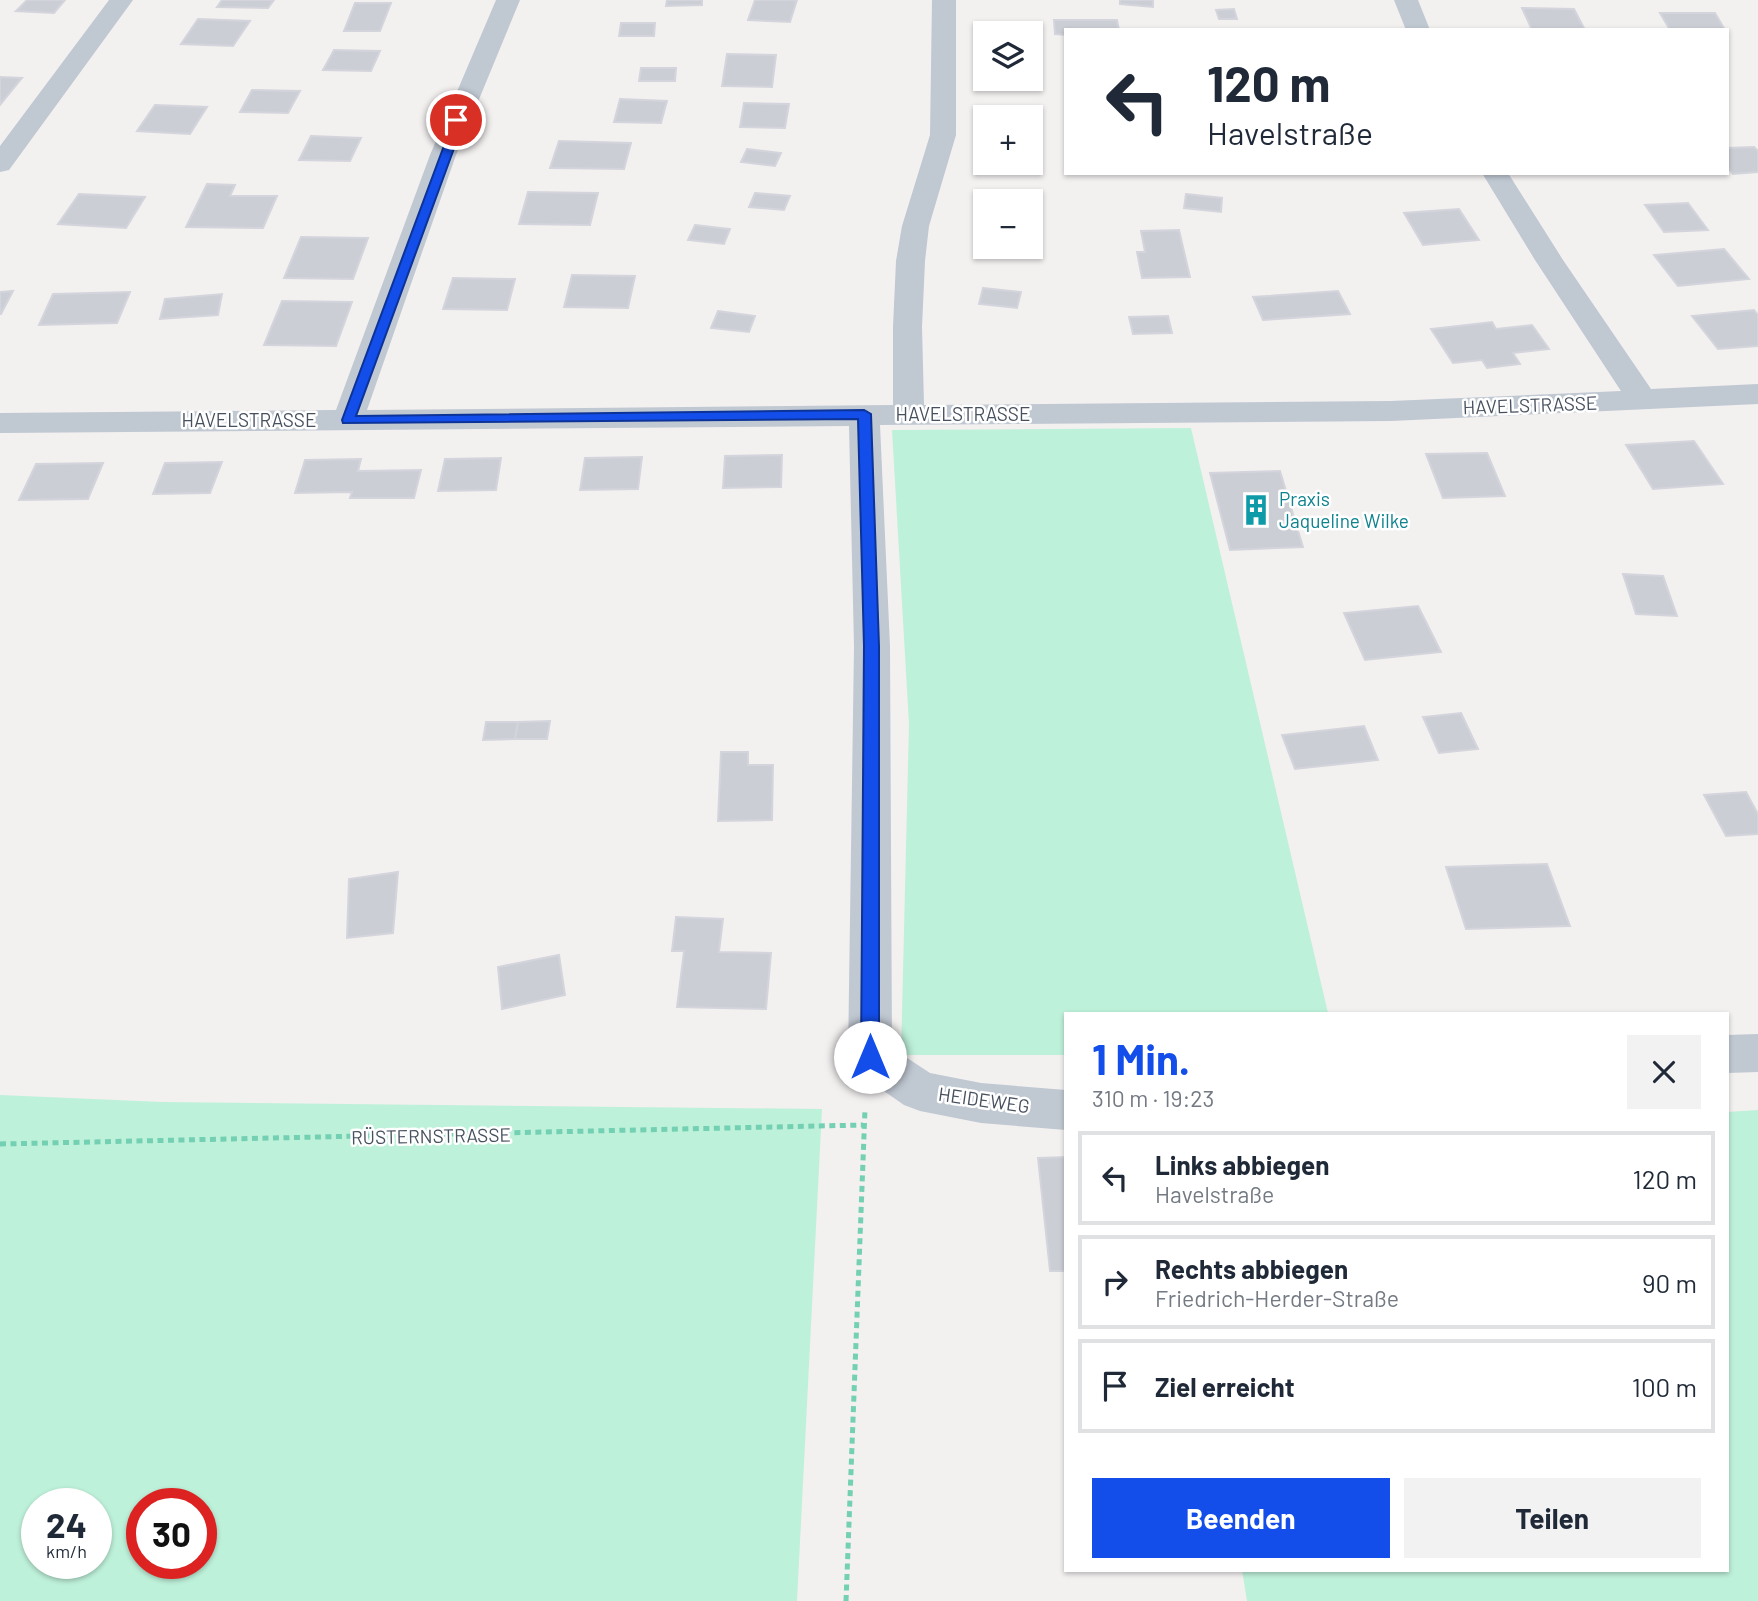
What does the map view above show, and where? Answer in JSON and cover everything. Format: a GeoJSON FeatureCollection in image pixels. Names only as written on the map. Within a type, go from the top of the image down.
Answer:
{"type":"FeatureCollection","features":[{"type":"Feature","properties":{"kind":"street"},"geometry":{"type":"LineString","coordinates":[[0,164],[121,0]]}},
{"type":"Feature","properties":{"kind":"street"},"geometry":{"type":"LineString","coordinates":[[348,420],[450,143],[465,95],[508,0]]}},
{"type":"Feature","properties":{"kind":"street"},"geometry":{"type":"LineString","coordinates":[[909,414],[908,291],[913,237],[925,192],[940,153],[943,135],[944,0]]}},
{"type":"Feature","properties":{"kind":"street"},"geometry":{"type":"LineString","coordinates":[[1406,0],[1417,28]]}},
{"type":"Feature","properties":{"kind":"street"},"geometry":{"type":"LineString","coordinates":[[1496,175],[1549,260],[1643,400]]}},
{"type":"Feature","properties":{"kind":"street","name":"HAVELSTRASSE"},"geometry":{"type":"LineString","coordinates":[[0,423],[1391,411],[1758,394]]}},
{"type":"Feature","properties":{"kind":"street"},"geometry":{"type":"LineString","coordinates":[[864,414],[872,646],[870,1057]]}},
{"type":"Feature","properties":{"kind":"street"},"geometry":{"type":"LineString","coordinates":[[1729,1054],[1758,1052]]}},
{"type":"Feature","properties":{"kind":"street","name":"HEIDEWEG"},"geometry":{"type":"LineString","coordinates":[[870,1057],[920,1091],[981,1103],[1064,1110]]}},
{"type":"Feature","properties":{"kind":"path"},"geometry":{"type":"LineString","coordinates":[[846,1601],[863,1125],[870,1057]]}},
{"type":"Feature","properties":{"kind":"path","name":"RÜSTERNSTRASSE"},"geometry":{"type":"LineString","coordinates":[[0,1144],[863,1125]]}},
{"type":"Feature","properties":{"kind":"green space"},"geometry":{"type":"Polygon","coordinates":[[[1191,428],[1328,1012],[1064,1012],[1064,1055],[901,1055],[909,724],[892,430],[1191,428]]]}},
{"type":"Feature","properties":{"kind":"green space"},"geometry":{"type":"Polygon","coordinates":[[[0,1095],[162,1102],[822,1109],[797,1601],[0,1601],[0,1095]]]}},
{"type":"Feature","properties":{"kind":"green space"},"geometry":{"type":"Polygon","coordinates":[[[1758,1110],[1758,1601],[1247,1601],[1242,1572],[1729,1572],[1729,1112],[1758,1110]]]}},
{"type":"Feature","properties":{"kind":"building"},"geometry":{"type":"Polygon","coordinates":[[[27,0],[65,0],[54,13],[16,11],[27,0]]]}},
{"type":"Feature","properties":{"kind":"building"},"geometry":{"type":"Polygon","coordinates":[[[222,0],[274,0],[268,8],[217,7],[222,0]]]}},
{"type":"Feature","properties":{"kind":"building"},"geometry":{"type":"Polygon","coordinates":[[[667,0],[702,0],[702,5],[666,6],[667,0]]]}},
{"type":"Feature","properties":{"kind":"building"},"geometry":{"type":"Polygon","coordinates":[[[755,0],[797,0],[790,22],[748,20],[755,0]]]}},
{"type":"Feature","properties":{"kind":"building"},"geometry":{"type":"Polygon","coordinates":[[[1120,0],[1153,0],[1153,7],[1120,4],[1120,0]]]}},
{"type":"Feature","properties":{"kind":"building"},"geometry":{"type":"Polygon","coordinates":[[[355,3],[391,3],[380,31],[344,31],[355,3]]]}},
{"type":"Feature","properties":{"kind":"building"},"geometry":{"type":"Polygon","coordinates":[[[1522,8],[1574,9],[1584,28],[1531,28],[1522,8]]]}},
{"type":"Feature","properties":{"kind":"building"},"geometry":{"type":"Polygon","coordinates":[[[1234,9],[1237,19],[1219,19],[1216,10],[1234,9]]]}},
{"type":"Feature","properties":{"kind":"building"},"geometry":{"type":"Polygon","coordinates":[[[1660,13],[1715,13],[1724,28],[1669,28],[1660,13]]]}},
{"type":"Feature","properties":{"kind":"building"},"geometry":{"type":"Polygon","coordinates":[[[198,19],[250,21],[233,46],[181,44],[198,19]]]}},
{"type":"Feature","properties":{"kind":"building"},"geometry":{"type":"Polygon","coordinates":[[[1054,20],[1117,20],[1119,28],[1064,28],[1064,35],[1055,34],[1054,20]]]}},
{"type":"Feature","properties":{"kind":"building"},"geometry":{"type":"Polygon","coordinates":[[[621,23],[655,23],[654,36],[619,36],[621,23]]]}},
{"type":"Feature","properties":{"kind":"building"},"geometry":{"type":"Polygon","coordinates":[[[334,50],[380,51],[371,71],[323,70],[334,50]]]}},
{"type":"Feature","properties":{"kind":"building"},"geometry":{"type":"Polygon","coordinates":[[[727,54],[776,55],[772,87],[722,86],[727,54]]]}},
{"type":"Feature","properties":{"kind":"building"},"geometry":{"type":"Polygon","coordinates":[[[641,68],[676,68],[675,81],[639,81],[641,68]]]}},
{"type":"Feature","properties":{"kind":"building"},"geometry":{"type":"Polygon","coordinates":[[[0,77],[22,78],[0,105],[0,77]]]}},
{"type":"Feature","properties":{"kind":"building"},"geometry":{"type":"Polygon","coordinates":[[[252,90],[300,91],[288,113],[240,112],[252,90]]]}},
{"type":"Feature","properties":{"kind":"building"},"geometry":{"type":"Polygon","coordinates":[[[620,99],[667,101],[661,123],[614,122],[620,99]]]}},
{"type":"Feature","properties":{"kind":"building"},"geometry":{"type":"Polygon","coordinates":[[[744,103],[789,104],[785,128],[740,127],[744,103]]]}},
{"type":"Feature","properties":{"kind":"building"},"geometry":{"type":"Polygon","coordinates":[[[155,105],[207,107],[190,134],[137,131],[155,105]]]}},
{"type":"Feature","properties":{"kind":"building"},"geometry":{"type":"Polygon","coordinates":[[[311,136],[361,138],[350,161],[299,160],[311,136]]]}},
{"type":"Feature","properties":{"kind":"building"},"geometry":{"type":"Polygon","coordinates":[[[559,141],[631,143],[624,169],[550,168],[559,141]]]}},
{"type":"Feature","properties":{"kind":"building"},"geometry":{"type":"Polygon","coordinates":[[[1754,147],[1758,151],[1758,172],[1733,174],[1729,169],[1729,148],[1754,147]]]}},
{"type":"Feature","properties":{"kind":"building"},"geometry":{"type":"Polygon","coordinates":[[[747,149],[781,153],[775,166],[741,162],[747,149]]]}},
{"type":"Feature","properties":{"kind":"building"},"geometry":{"type":"Polygon","coordinates":[[[207,184],[235,185],[230,196],[277,196],[263,228],[186,227],[207,184]]]}},
{"type":"Feature","properties":{"kind":"building"},"geometry":{"type":"Polygon","coordinates":[[[528,192],[598,193],[590,225],[519,224],[528,192]]]}},
{"type":"Feature","properties":{"kind":"building"},"geometry":{"type":"Polygon","coordinates":[[[755,193],[790,196],[784,210],[749,207],[755,193]]]}},
{"type":"Feature","properties":{"kind":"building"},"geometry":{"type":"Polygon","coordinates":[[[79,194],[145,197],[126,228],[58,224],[79,194]]]}},
{"type":"Feature","properties":{"kind":"building"},"geometry":{"type":"Polygon","coordinates":[[[1186,194],[1222,198],[1221,212],[1184,208],[1186,194]]]}},
{"type":"Feature","properties":{"kind":"building"},"geometry":{"type":"Polygon","coordinates":[[[1688,203],[1708,230],[1664,232],[1645,205],[1688,203]]]}},
{"type":"Feature","properties":{"kind":"building"},"geometry":{"type":"Polygon","coordinates":[[[1459,209],[1479,240],[1423,245],[1404,213],[1459,209]]]}},
{"type":"Feature","properties":{"kind":"building"},"geometry":{"type":"Polygon","coordinates":[[[695,225],[730,229],[724,244],[688,240],[695,225]]]}},
{"type":"Feature","properties":{"kind":"building"},"geometry":{"type":"Polygon","coordinates":[[[1179,230],[1190,277],[1142,278],[1137,252],[1145,252],[1141,231],[1179,230]]]}},
{"type":"Feature","properties":{"kind":"building"},"geometry":{"type":"Polygon","coordinates":[[[301,237],[368,238],[353,279],[284,278],[301,237]]]}},
{"type":"Feature","properties":{"kind":"building"},"geometry":{"type":"Polygon","coordinates":[[[1724,249],[1749,279],[1678,286],[1654,255],[1724,249]]]}},
{"type":"Feature","properties":{"kind":"building"},"geometry":{"type":"Polygon","coordinates":[[[572,275],[635,276],[628,308],[564,307],[572,275]]]}},
{"type":"Feature","properties":{"kind":"building"},"geometry":{"type":"Polygon","coordinates":[[[453,278],[515,279],[507,310],[443,309],[453,278]]]}},
{"type":"Feature","properties":{"kind":"building"},"geometry":{"type":"Polygon","coordinates":[[[983,288],[1021,292],[1017,308],[979,304],[983,288]]]}},
{"type":"Feature","properties":{"kind":"building"},"geometry":{"type":"Polygon","coordinates":[[[13,291],[1,314],[0,314],[0,292],[13,291]]]}},
{"type":"Feature","properties":{"kind":"building"},"geometry":{"type":"Polygon","coordinates":[[[1338,291],[1350,314],[1263,320],[1253,297],[1338,291]]]}},
{"type":"Feature","properties":{"kind":"building"},"geometry":{"type":"Polygon","coordinates":[[[130,292],[117,323],[39,325],[53,294],[130,292]]]}},
{"type":"Feature","properties":{"kind":"building"},"geometry":{"type":"Polygon","coordinates":[[[222,294],[218,315],[160,319],[165,299],[222,294]]]}},
{"type":"Feature","properties":{"kind":"building"},"geometry":{"type":"Polygon","coordinates":[[[282,301],[352,302],[336,346],[264,345],[282,301]]]}},
{"type":"Feature","properties":{"kind":"building"},"geometry":{"type":"Polygon","coordinates":[[[1754,310],[1758,315],[1758,346],[1718,349],[1692,316],[1754,310]]]}},
{"type":"Feature","properties":{"kind":"building"},"geometry":{"type":"Polygon","coordinates":[[[718,311],[755,316],[749,332],[711,328],[718,311]]]}},
{"type":"Feature","properties":{"kind":"building"},"geometry":{"type":"Polygon","coordinates":[[[1168,316],[1172,333],[1133,334],[1129,317],[1168,316]]]}},
{"type":"Feature","properties":{"kind":"building"},"geometry":{"type":"Polygon","coordinates":[[[1492,322],[1496,329],[1532,325],[1549,349],[1513,353],[1520,364],[1487,368],[1482,360],[1453,363],[1431,329],[1492,322]]]}},
{"type":"Feature","properties":{"kind":"building"},"geometry":{"type":"Polygon","coordinates":[[[1694,441],[1723,484],[1653,489],[1626,445],[1694,441]]]}},
{"type":"Feature","properties":{"kind":"building"},"geometry":{"type":"Polygon","coordinates":[[[1487,453],[1505,496],[1443,498],[1426,454],[1487,453]]]}},
{"type":"Feature","properties":{"kind":"building"},"geometry":{"type":"Polygon","coordinates":[[[782,455],[781,487],[723,488],[725,456],[782,455]]]}},
{"type":"Feature","properties":{"kind":"building"},"geometry":{"type":"Polygon","coordinates":[[[642,457],[638,489],[580,490],[585,458],[642,457]]]}},
{"type":"Feature","properties":{"kind":"building"},"geometry":{"type":"Polygon","coordinates":[[[501,458],[496,490],[438,491],[445,459],[501,458]]]}},
{"type":"Feature","properties":{"kind":"building"},"geometry":{"type":"Polygon","coordinates":[[[361,459],[358,471],[421,470],[414,498],[350,498],[352,492],[295,493],[305,460],[361,459]]]}},
{"type":"Feature","properties":{"kind":"building"},"geometry":{"type":"Polygon","coordinates":[[[222,462],[210,493],[153,494],[165,463],[222,462]]]}},
{"type":"Feature","properties":{"kind":"building"},"geometry":{"type":"Polygon","coordinates":[[[103,463],[88,499],[19,500],[36,464],[103,463]]]}},
{"type":"Feature","properties":{"kind":"building","name":"Praxis Jaqueline Wilke"},"geometry":{"type":"Polygon","coordinates":[[[1280,471],[1303,547],[1230,550],[1210,473],[1280,471]]]}},
{"type":"Feature","properties":{"kind":"building"},"geometry":{"type":"Polygon","coordinates":[[[1623,574],[1663,576],[1677,616],[1636,614],[1623,574]]]}},
{"type":"Feature","properties":{"kind":"building"},"geometry":{"type":"Polygon","coordinates":[[[1418,606],[1441,652],[1365,660],[1344,613],[1418,606]]]}},
{"type":"Feature","properties":{"kind":"building"},"geometry":{"type":"Polygon","coordinates":[[[1461,713],[1478,749],[1439,753],[1423,717],[1461,713]]]}},
{"type":"Feature","properties":{"kind":"building"},"geometry":{"type":"Polygon","coordinates":[[[550,721],[547,739],[515,739],[518,722],[550,721]]]}},
{"type":"Feature","properties":{"kind":"building"},"geometry":{"type":"Polygon","coordinates":[[[486,722],[518,722],[515,739],[483,740],[486,722]]]}},
{"type":"Feature","properties":{"kind":"building"},"geometry":{"type":"Polygon","coordinates":[[[1364,726],[1378,760],[1295,769],[1282,735],[1364,726]]]}},
{"type":"Feature","properties":{"kind":"building"},"geometry":{"type":"Polygon","coordinates":[[[721,752],[748,752],[748,765],[773,765],[772,820],[718,821],[721,752]]]}},
{"type":"Feature","properties":{"kind":"building"},"geometry":{"type":"Polygon","coordinates":[[[1746,792],[1758,814],[1758,834],[1726,836],[1704,795],[1746,792]]]}},
{"type":"Feature","properties":{"kind":"building"},"geometry":{"type":"Polygon","coordinates":[[[1547,864],[1570,926],[1466,929],[1446,867],[1547,864]]]}},
{"type":"Feature","properties":{"kind":"building"},"geometry":{"type":"Polygon","coordinates":[[[398,872],[393,933],[347,938],[349,879],[398,872]]]}},
{"type":"Feature","properties":{"kind":"building"},"geometry":{"type":"Polygon","coordinates":[[[676,917],[723,919],[719,952],[771,953],[766,1009],[677,1007],[684,951],[672,951],[676,917]]]}},
{"type":"Feature","properties":{"kind":"building"},"geometry":{"type":"Polygon","coordinates":[[[559,955],[565,995],[502,1009],[498,967],[559,955]]]}},
{"type":"Feature","properties":{"kind":"building"},"geometry":{"type":"Polygon","coordinates":[[[1064,1157],[1064,1271],[1050,1271],[1038,1158],[1064,1157]]]}},
{"type":"Feature","properties":{"kind":"place","name":"Praxis Jaqueline Wilke"},"geometry":{"type":"Point","coordinates":[1256,510]}},
{"type":"Feature","properties":{"kind":"route"},"geometry":{"type":"LineString","coordinates":[[456,120],[450,143],[348,420],[864,414],[872,646],[870,1057]]}}]}
